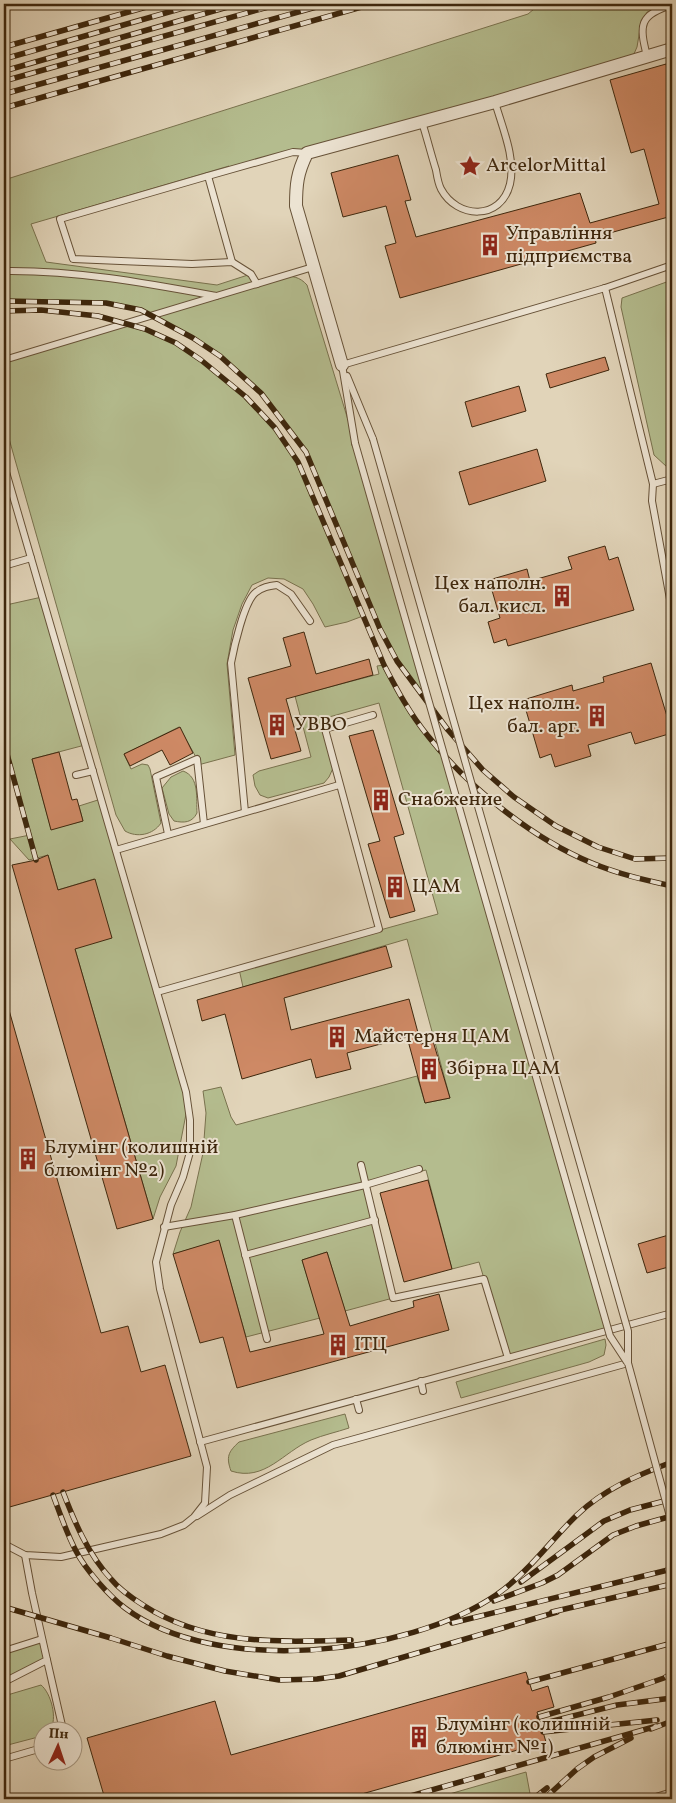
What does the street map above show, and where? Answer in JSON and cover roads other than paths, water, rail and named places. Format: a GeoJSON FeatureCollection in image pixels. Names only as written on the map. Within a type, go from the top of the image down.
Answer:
{"type":"FeatureCollection","features":[{"type":"Feature","properties":{"kind":"street"},"geometry":{"type":"LineString","coordinates":[[342,365],[296,206],[296,181],[300,166],[307,154],[495,102],[672,49]]}},
{"type":"Feature","properties":{"kind":"lane"},"geometry":{"type":"LineString","coordinates":[[647,56],[642,38],[642,28],[645,21],[650,14],[672,5]]}},
{"type":"Feature","properties":{"kind":"lane"},"geometry":{"type":"LineString","coordinates":[[422,122],[441,189],[455,205],[474,212],[491,211],[503,200],[510,185],[512,164],[495,102]]}},
{"type":"Feature","properties":{"kind":"lane"},"geometry":{"type":"LineString","coordinates":[[257,284],[252,274],[232,262],[184,264],[74,259],[60,219],[293,152],[307,154]]}},
{"type":"Feature","properties":{"kind":"lane"},"geometry":{"type":"LineString","coordinates":[[208,176],[232,262]]}},
{"type":"Feature","properties":{"kind":"lane"},"geometry":{"type":"LineString","coordinates":[[342,365],[605,288],[672,265]]}},
{"type":"Feature","properties":{"kind":"lane"},"geometry":{"type":"LineString","coordinates":[[4,360],[313,267]]}},
{"type":"Feature","properties":{"kind":"lane"},"geometry":{"type":"LineString","coordinates":[[4,271],[38,270],[126,280],[216,296]]}},
{"type":"Feature","properties":{"kind":"lane"},"geometry":{"type":"LineString","coordinates":[[605,288],[653,484],[652,501],[672,610]]}},
{"type":"Feature","properties":{"kind":"lane"},"geometry":{"type":"LineString","coordinates":[[342,365],[373,439],[628,1331],[628,1363],[672,1524]]}},
{"type":"Feature","properties":{"kind":"lane"},"geometry":{"type":"LineString","coordinates":[[342,365],[355,443],[610,1336],[628,1363]]}},
{"type":"Feature","properties":{"kind":"lane"},"geometry":{"type":"LineString","coordinates":[[4,465],[186,1092],[190,1120],[190,1152],[164,1227],[156,1262],[160,1289],[207,1467],[205,1503],[194,1518]]}},
{"type":"Feature","properties":{"kind":"lane"},"geometry":{"type":"LineString","coordinates":[[653,484],[672,479]]}},
{"type":"Feature","properties":{"kind":"lane"},"geometry":{"type":"LineString","coordinates":[[7,565],[31,558]]}},
{"type":"Feature","properties":{"kind":"lane"},"geometry":{"type":"LineString","coordinates":[[245,812],[231,663],[249,602],[254,594],[261,589],[277,585],[291,594],[310,621]]}},
{"type":"Feature","properties":{"kind":"lane"},"geometry":{"type":"LineString","coordinates":[[157,992],[379,929],[325,729],[373,715]]}},
{"type":"Feature","properties":{"kind":"lane"},"geometry":{"type":"LineString","coordinates":[[168,834],[156,777],[197,759],[204,824]]}},
{"type":"Feature","properties":{"kind":"lane"},"geometry":{"type":"LineString","coordinates":[[76,775],[93,770]]}},
{"type":"Feature","properties":{"kind":"lane"},"geometry":{"type":"LineString","coordinates":[[116,850],[339,785]]}},
{"type":"Feature","properties":{"kind":"lane"},"geometry":{"type":"LineString","coordinates":[[361,1165],[393,1298],[484,1279],[508,1358]]}},
{"type":"Feature","properties":{"kind":"lane"},"geometry":{"type":"LineString","coordinates":[[164,1227],[235,1215],[365,1185],[419,1169]]}},
{"type":"Feature","properties":{"kind":"lane"},"geometry":{"type":"LineString","coordinates":[[235,1215],[267,1339]]}},
{"type":"Feature","properties":{"kind":"lane"},"geometry":{"type":"LineString","coordinates":[[245,1255],[374,1220]]}},
{"type":"Feature","properties":{"kind":"lane"},"geometry":{"type":"LineString","coordinates":[[200,1442],[672,1313]]}},
{"type":"Feature","properties":{"kind":"lane"},"geometry":{"type":"LineString","coordinates":[[4,1544],[25,1555],[61,1557],[161,1534],[184,1525],[230,1495],[333,1445],[628,1363]]}},
{"type":"Feature","properties":{"kind":"lane"},"geometry":{"type":"LineString","coordinates":[[421,1382],[423,1392]]}},
{"type":"Feature","properties":{"kind":"lane"},"geometry":{"type":"LineString","coordinates":[[356,1399],[359,1410]]}},
{"type":"Feature","properties":{"kind":"lane"},"geometry":{"type":"LineString","coordinates":[[25,1555],[60,1720]]}},
{"type":"Feature","properties":{"kind":"lane"},"geometry":{"type":"LineString","coordinates":[[4,1651],[42,1639]]}},
{"type":"Feature","properties":{"kind":"lane"},"geometry":{"type":"LineString","coordinates":[[4,1682],[47,1660]]}},
{"type":"Feature","properties":{"kind":"lane"},"geometry":{"type":"LineString","coordinates":[[4,1759],[32,1751]]}},
{"type":"Feature","properties":{"kind":"lane"},"geometry":{"type":"LineString","coordinates":[[649,1799],[672,1792]]}},
{"type":"Feature","properties":{"kind":"railway"},"geometry":{"type":"LineString","coordinates":[[4,47],[157,4]]}},
{"type":"Feature","properties":{"kind":"railway"},"geometry":{"type":"LineString","coordinates":[[4,59],[197,4]]}},
{"type":"Feature","properties":{"kind":"railway"},"geometry":{"type":"LineString","coordinates":[[4,71],[238,4]]}},
{"type":"Feature","properties":{"kind":"railway"},"geometry":{"type":"LineString","coordinates":[[4,81],[279,4]]}},
{"type":"Feature","properties":{"kind":"railway"},"geometry":{"type":"LineString","coordinates":[[4,94],[327,4]]}},
{"type":"Feature","properties":{"kind":"railway"},"geometry":{"type":"LineString","coordinates":[[4,108],[372,4]]}},
{"type":"Feature","properties":{"kind":"railway"},"geometry":{"type":"LineString","coordinates":[[4,301],[106,303],[141,310],[193,338],[220,356],[261,393],[306,452],[380,629],[397,661],[448,730],[483,770],[514,797],[556,826],[598,847],[635,859],[672,858]]}},
{"type":"Feature","properties":{"kind":"railway"},"geometry":{"type":"LineString","coordinates":[[4,311],[41,310],[98,316],[145,329],[176,343],[201,360],[246,397],[275,428],[298,462],[384,665],[415,719],[444,755],[481,792],[547,840],[570,853],[602,867],[672,886]]}},
{"type":"Feature","properties":{"kind":"railway"},"geometry":{"type":"LineString","coordinates":[[4,743],[36,860]]}},
{"type":"Feature","properties":{"kind":"railway"},"geometry":{"type":"LineString","coordinates":[[53,1495],[67,1531],[85,1566],[112,1597],[125,1608],[163,1629],[208,1643],[258,1650],[311,1650],[363,1644],[413,1632],[458,1616],[496,1595],[508,1586],[529,1567],[577,1515],[598,1498],[634,1478],[672,1462]]}},
{"type":"Feature","properties":{"kind":"railway"},"geometry":{"type":"LineString","coordinates":[[63,1492],[83,1538],[95,1559],[114,1583],[143,1605],[167,1618],[192,1628],[244,1639],[271,1641],[351,1640]]}},
{"type":"Feature","properties":{"kind":"railway"},"geometry":{"type":"LineString","coordinates":[[521,1582],[604,1521],[630,1510],[672,1499]]}},
{"type":"Feature","properties":{"kind":"railway"},"geometry":{"type":"LineString","coordinates":[[494,1601],[558,1575],[613,1535],[636,1526],[672,1516]]}},
{"type":"Feature","properties":{"kind":"railway"},"geometry":{"type":"LineString","coordinates":[[452,1623],[672,1569]]}},
{"type":"Feature","properties":{"kind":"railway"},"geometry":{"type":"LineString","coordinates":[[552,1612],[672,1584]]}},
{"type":"Feature","properties":{"kind":"railway"},"geometry":{"type":"LineString","coordinates":[[4,1607],[167,1656],[225,1671],[279,1680],[317,1679],[339,1676],[557,1612]]}},
{"type":"Feature","properties":{"kind":"railway"},"geometry":{"type":"LineString","coordinates":[[529,1682],[672,1643]]}},
{"type":"Feature","properties":{"kind":"railway"},"geometry":{"type":"LineString","coordinates":[[539,1717],[609,1697],[664,1678],[672,1673]]}},
{"type":"Feature","properties":{"kind":"railway"},"geometry":{"type":"LineString","coordinates":[[541,1724],[617,1705],[672,1698]]}},
{"type":"Feature","properties":{"kind":"railway"},"geometry":{"type":"LineString","coordinates":[[543,1732],[657,1720]]}},
{"type":"Feature","properties":{"kind":"railway"},"geometry":{"type":"LineString","coordinates":[[651,1729],[672,1721]]}},
{"type":"Feature","properties":{"kind":"railway"},"geometry":{"type":"LineString","coordinates":[[400,1799],[657,1726]]}},
{"type":"Feature","properties":{"kind":"railway"},"geometry":{"type":"LineString","coordinates":[[544,1799],[577,1769],[594,1757],[631,1738]]}},
{"type":"Feature","properties":{"kind":"railway"},"geometry":{"type":"LineString","coordinates":[[533,1799],[547,1788]]}},
{"type":"Feature","properties":{"kind":"place","name":"ArcelorMittal"},"geometry":{"type":"Point","coordinates":[470,166]}},
{"type":"Feature","properties":{"kind":"place","name":"Управління підприємства"},"geometry":{"type":"Point","coordinates":[490,245]}},
{"type":"Feature","properties":{"kind":"place","name":"Цех наполн. бал. кисл."},"geometry":{"type":"Point","coordinates":[562,596]}},
{"type":"Feature","properties":{"kind":"place","name":"Цех наполн. бал. арг."},"geometry":{"type":"Point","coordinates":[597,716]}},
{"type":"Feature","properties":{"kind":"place","name":"УВВО"},"geometry":{"type":"Point","coordinates":[277,725]}},
{"type":"Feature","properties":{"kind":"place","name":"Снабжение"},"geometry":{"type":"Point","coordinates":[381,800]}},
{"type":"Feature","properties":{"kind":"place","name":"ЦАМ"},"geometry":{"type":"Point","coordinates":[395,887]}},
{"type":"Feature","properties":{"kind":"place","name":"Майстерня ЦАМ"},"geometry":{"type":"Point","coordinates":[337,1037]}},
{"type":"Feature","properties":{"kind":"place","name":"Збірна ЦАМ"},"geometry":{"type":"Point","coordinates":[429,1069]}},
{"type":"Feature","properties":{"kind":"place","name":"Блумінг (колишній блюмінг №2)"},"geometry":{"type":"Point","coordinates":[28,1159]}},
{"type":"Feature","properties":{"kind":"place","name":"ІТЦ"},"geometry":{"type":"Point","coordinates":[338,1345]}},
{"type":"Feature","properties":{"kind":"place","name":"Блумінг (колишній блюмінг №1)"},"geometry":{"type":"Point","coordinates":[419,1737]}}]}
